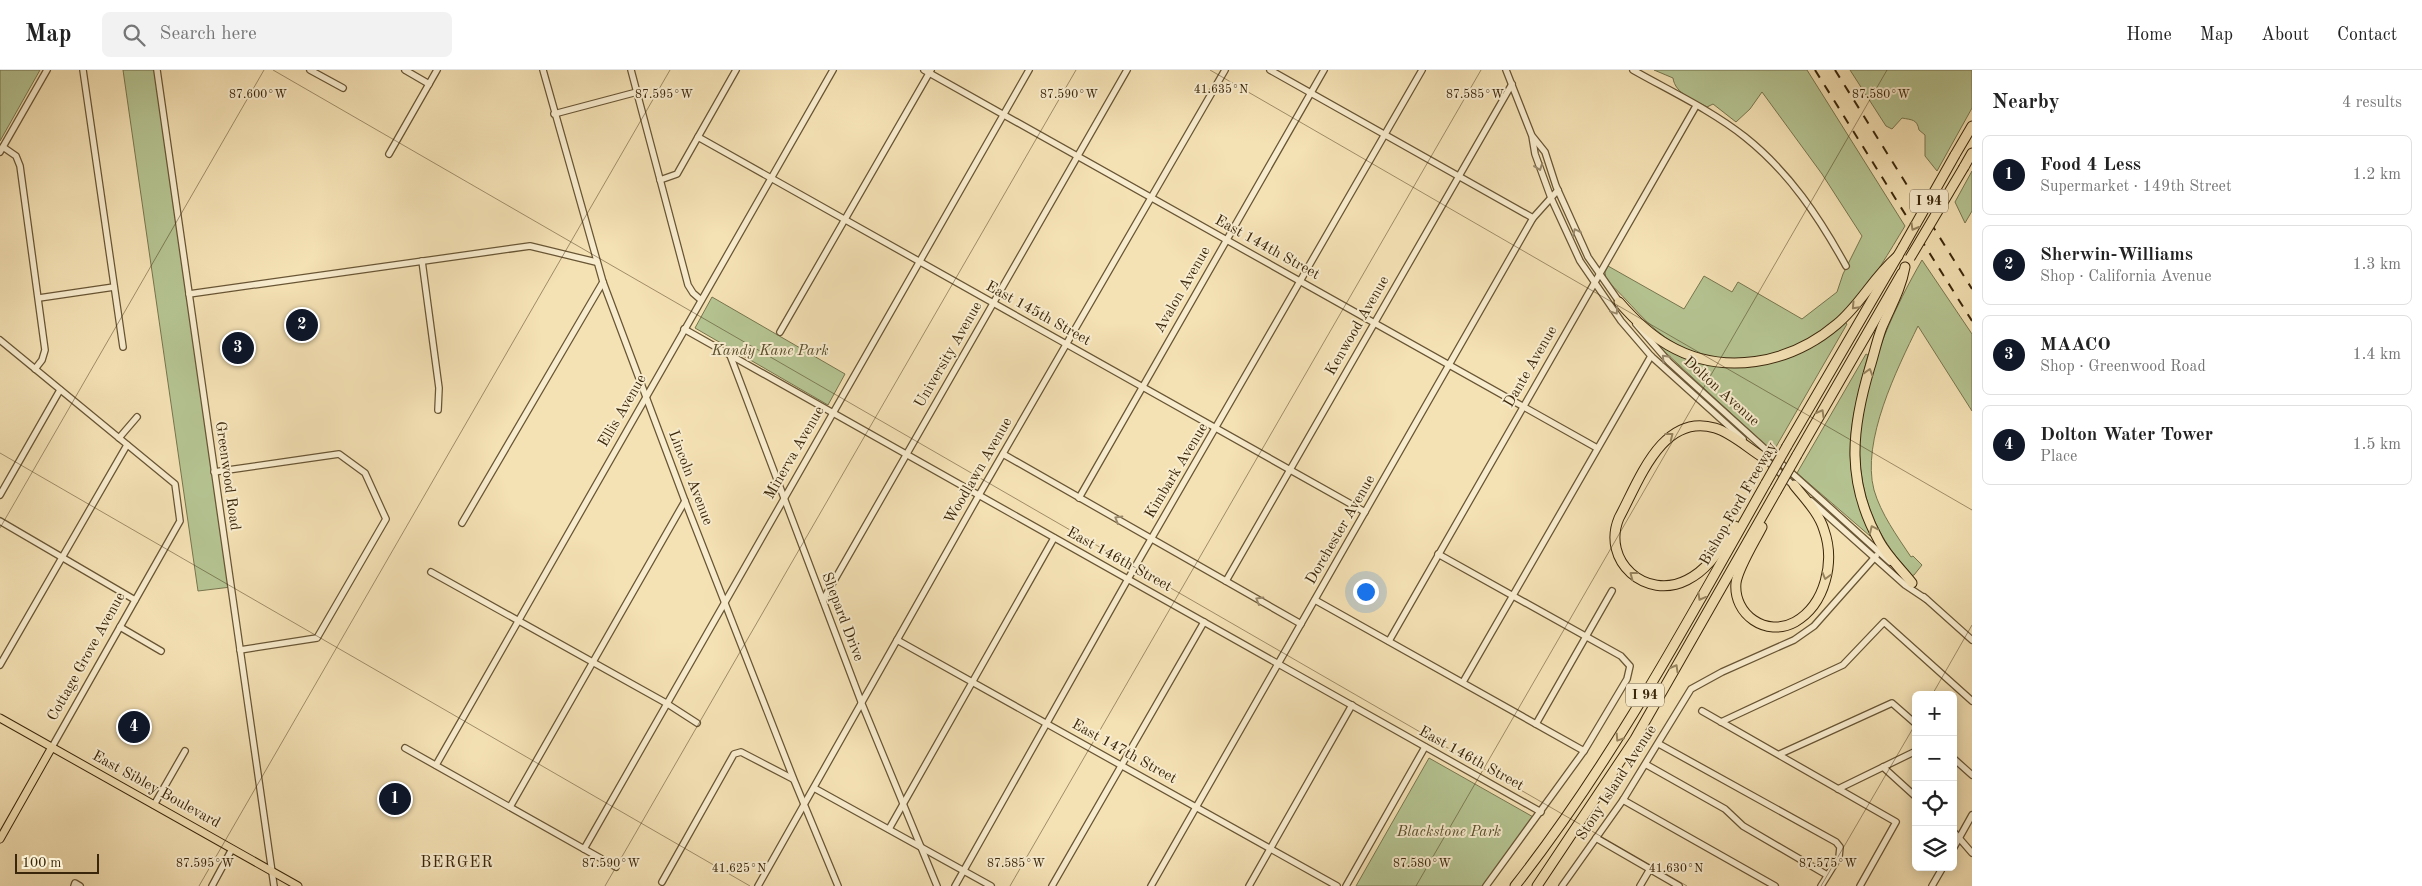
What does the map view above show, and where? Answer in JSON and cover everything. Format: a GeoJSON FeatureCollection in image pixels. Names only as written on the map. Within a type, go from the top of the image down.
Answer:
{"type":"FeatureCollection","features":[{"type":"Feature","properties":{"kind":"highway","name":"Bishop Ford Freeway"},"geometry":{"type":"LineString","coordinates":[[1515,886],[1576,804],[1632,718],[1972,126]]}},
{"type":"Feature","properties":{"kind":"highway","name":"Bishop Ford Freeway"},"geometry":{"type":"LineString","coordinates":[[1537,886],[1635,739],[1773,496],[1972,153]]}},
{"type":"Feature","properties":{"kind":"highway"},"geometry":{"type":"LineString","coordinates":[[1619,302],[1654,335],[1683,352],[1705,360],[1740,364],[1763,361],[1798,350],[1836,324],[1863,298],[1883,268],[1898,256]]}},
{"type":"Feature","properties":{"kind":"highway"},"geometry":{"type":"LineString","coordinates":[[1905,267],[1901,288],[1882,328],[1863,390],[1854,438],[1855,468],[1871,525],[1880,543],[1912,583]]}},
{"type":"Feature","properties":{"kind":"highway"},"geometry":{"type":"LineString","coordinates":[[1760,494],[1713,559],[1700,572],[1687,580],[1666,586],[1647,585],[1628,572],[1620,563],[1614,547],[1618,518],[1656,450],[1674,432],[1696,425],[1716,428],[1764,458]]}},
{"type":"Feature","properties":{"kind":"highway"},"geometry":{"type":"LineString","coordinates":[[1773,496],[1765,520],[1736,580],[1736,593],[1739,606],[1748,618],[1759,624],[1773,627],[1784,626],[1796,621],[1811,607],[1828,573],[1829,552],[1824,529],[1817,514],[1794,485]]}},
{"type":"Feature","properties":{"kind":"main road","name":"East Sibley Boulevard"},"geometry":{"type":"LineString","coordinates":[[0,718],[298,886]]}},
{"type":"Feature","properties":{"kind":"main road","name":"Cottage Grove Avenue"},"geometry":{"type":"LineString","coordinates":[[0,839],[52,747]]}},
{"type":"Feature","properties":{"kind":"street"},"geometry":{"type":"LineString","coordinates":[[35,369],[42,360],[45,350],[20,166],[16,156],[1,150],[47,70]]}},
{"type":"Feature","properties":{"kind":"street"},"geometry":{"type":"LineString","coordinates":[[83,70],[123,347]]}},
{"type":"Feature","properties":{"kind":"street","name":"Greenwood Road"},"geometry":{"type":"LineString","coordinates":[[157,70],[274,886]]}},
{"type":"Feature","properties":{"kind":"street"},"geometry":{"type":"LineString","coordinates":[[405,70],[429,84]]}},
{"type":"Feature","properties":{"kind":"street"},"geometry":{"type":"LineString","coordinates":[[389,154],[437,70]]}},
{"type":"Feature","properties":{"kind":"street","name":"Lincoln Avenue"},"geometry":{"type":"LineString","coordinates":[[542,70],[603,282],[685,501],[794,780],[838,886]]}},
{"type":"Feature","properties":{"kind":"street"},"geometry":{"type":"LineString","coordinates":[[631,70],[688,285],[701,300]]}},
{"type":"Feature","properties":{"kind":"street"},"geometry":{"type":"LineString","coordinates":[[660,180],[677,174],[736,70]]}},
{"type":"Feature","properties":{"kind":"street","name":"Ellis Avenue"},"geometry":{"type":"LineString","coordinates":[[436,765],[517,619],[833,70]]}},
{"type":"Feature","properties":{"kind":"street","name":"Minerva Avenue"},"geometry":{"type":"LineString","coordinates":[[584,850],[724,601],[1029,70]]}},
{"type":"Feature","properties":{"kind":"street","name":"University Avenue"},"geometry":{"type":"LineString","coordinates":[[823,600],[1127,70]]}},
{"type":"Feature","properties":{"kind":"street","name":"Woodlawn Avenue"},"geometry":{"type":"LineString","coordinates":[[758,886],[979,495],[1225,70]]}},
{"type":"Feature","properties":{"kind":"street"},"geometry":{"type":"LineString","coordinates":[[1270,70],[1533,218]]}},
{"type":"Feature","properties":{"kind":"street","name":"Avalon Avenue"},"geometry":{"type":"LineString","coordinates":[[1080,498],[1324,70]]}},
{"type":"Feature","properties":{"kind":"street","name":"Kimbark Avenue"},"geometry":{"type":"LineString","coordinates":[[955,886],[1128,579],[1302,282],[1422,70]]}},
{"type":"Feature","properties":{"kind":"street"},"geometry":{"type":"LineString","coordinates":[[1506,70],[1532,136]]}},
{"type":"Feature","properties":{"kind":"street"},"geometry":{"type":"LineString","coordinates":[[1633,70],[1745,137],[1780,168],[1819,219],[1846,266]]}},
{"type":"Feature","properties":{"kind":"street"},"geometry":{"type":"LineString","coordinates":[[314,71],[343,88]]}},
{"type":"Feature","properties":{"kind":"street"},"geometry":{"type":"LineString","coordinates":[[780,332],[928,71]]}},
{"type":"Feature","properties":{"kind":"street","name":"East 144th Street"},"geometry":{"type":"LineString","coordinates":[[928,71],[1597,448]]}},
{"type":"Feature","properties":{"kind":"street","name":"Kenwood Avenue"},"geometry":{"type":"LineString","coordinates":[[1226,581],[1512,84]]}},
{"type":"Feature","properties":{"kind":"street"},"geometry":{"type":"LineString","coordinates":[[554,114],[637,92]]}},
{"type":"Feature","properties":{"kind":"street","name":"Dante Avenue"},"geometry":{"type":"LineString","coordinates":[[1389,641],[1696,106]]}},
{"type":"Feature","properties":{"kind":"street","name":"Dolton Avenue"},"geometry":{"type":"LineString","coordinates":[[1532,136],[1545,152],[1558,190],[1588,257],[1643,334],[1669,362],[1876,555],[1905,585],[1926,599]]}},
{"type":"Feature","properties":{"kind":"street","name":"Dolton Avenue"},"geometry":{"type":"LineString","coordinates":[[1532,136],[1535,154],[1551,198],[1580,261],[1595,280],[1621,321],[1651,356],[1794,485],[1912,583],[1926,599],[1972,640]]}},
{"type":"Feature","properties":{"kind":"street","name":"East 145th Street"},"geometry":{"type":"LineString","coordinates":[[698,137],[1365,512]]}},
{"type":"Feature","properties":{"kind":"street","name":"Dorchester Avenue"},"geometry":{"type":"LineString","coordinates":[[1151,886],[1533,218],[1558,190]]}},
{"type":"Feature","properties":{"kind":"street"},"geometry":{"type":"LineString","coordinates":[[189,294],[530,246],[596,262]]}},
{"type":"Feature","properties":{"kind":"street"},"geometry":{"type":"LineString","coordinates":[[422,262],[439,388],[438,410]]}},
{"type":"Feature","properties":{"kind":"street"},"geometry":{"type":"LineString","coordinates":[[462,523],[603,282]]}},
{"type":"Feature","properties":{"kind":"street"},"geometry":{"type":"LineString","coordinates":[[39,298],[114,287]]}},
{"type":"Feature","properties":{"kind":"street","name":"East 146th Street"},"geometry":{"type":"LineString","coordinates":[[684,329],[1541,812]]}},
{"type":"Feature","properties":{"kind":"street"},"geometry":{"type":"LineString","coordinates":[[0,340],[127,445],[0,665]]}},
{"type":"Feature","properties":{"kind":"street","name":"Shepard Drive"},"geometry":{"type":"LineString","coordinates":[[730,354],[783,499],[862,704],[903,805],[923,848],[937,886]]}},
{"type":"Feature","properties":{"kind":"street"},"geometry":{"type":"LineString","coordinates":[[1463,682],[1651,356]]}},
{"type":"Feature","properties":{"kind":"street"},"geometry":{"type":"LineString","coordinates":[[0,495],[60,390]]}},
{"type":"Feature","properties":{"kind":"street"},"geometry":{"type":"LineString","coordinates":[[119,438],[136,417]]}},
{"type":"Feature","properties":{"kind":"street","name":"Cottage Grove Avenue"},"geometry":{"type":"LineString","coordinates":[[52,747],[180,521],[176,484],[127,445]]}},
{"type":"Feature","properties":{"kind":"street"},"geometry":{"type":"LineString","coordinates":[[214,472],[338,454],[364,473],[386,519],[317,638],[240,650]]}},
{"type":"Feature","properties":{"kind":"street"},"geometry":{"type":"LineString","coordinates":[[1003,454],[1302,624]]}},
{"type":"Feature","properties":{"kind":"street"},"geometry":{"type":"LineString","coordinates":[[510,807],[685,501]]}},
{"type":"Feature","properties":{"kind":"street"},"geometry":{"type":"LineString","coordinates":[[0,521],[135,600]]}},
{"type":"Feature","properties":{"kind":"street"},"geometry":{"type":"LineString","coordinates":[[889,829],[1054,538]]}},
{"type":"Feature","properties":{"kind":"street"},"geometry":{"type":"LineString","coordinates":[[1438,554],[1621,656],[1630,666],[1627,679],[1584,751],[1486,886]]}},
{"type":"Feature","properties":{"kind":"street","name":"Stony Island Avenue"},"geometry":{"type":"LineString","coordinates":[[1562,886],[1646,765],[1691,689],[1716,674],[1794,640],[1814,626],[1876,555]]}},
{"type":"Feature","properties":{"kind":"street"},"geometry":{"type":"LineString","coordinates":[[431,572],[666,704],[697,724]]}},
{"type":"Feature","properties":{"kind":"street"},"geometry":{"type":"LineString","coordinates":[[1536,724],[1612,591]]}},
{"type":"Feature","properties":{"kind":"street"},"geometry":{"type":"LineString","coordinates":[[1315,600],[1584,751]]}},
{"type":"Feature","properties":{"kind":"street"},"geometry":{"type":"LineString","coordinates":[[1052,886],[1204,622]]}},
{"type":"Feature","properties":{"kind":"street"},"geometry":{"type":"LineString","coordinates":[[1721,722],[1843,665],[1884,622],[1972,701]]}},
{"type":"Feature","properties":{"kind":"street"},"geometry":{"type":"LineString","coordinates":[[120,627],[162,650]]}},
{"type":"Feature","properties":{"kind":"street","name":"East 147th Street"},"geometry":{"type":"LineString","coordinates":[[898,640],[1337,886]]}},
{"type":"Feature","properties":{"kind":"street"},"geometry":{"type":"LineString","coordinates":[[1780,754],[1892,703],[1912,720]]}},
{"type":"Feature","properties":{"kind":"street"},"geometry":{"type":"LineString","coordinates":[[1249,886],[1352,706]]}},
{"type":"Feature","properties":{"kind":"street"},"geometry":{"type":"LineString","coordinates":[[1702,711],[1896,822],[1860,886]]}},
{"type":"Feature","properties":{"kind":"street"},"geometry":{"type":"LineString","coordinates":[[1659,744],[1836,842],[1840,847],[1839,857],[1821,886]]}},
{"type":"Feature","properties":{"kind":"street"},"geometry":{"type":"LineString","coordinates":[[1346,886],[1425,747]]}},
{"type":"Feature","properties":{"kind":"street"},"geometry":{"type":"LineString","coordinates":[[405,748],[616,867]]}},
{"type":"Feature","properties":{"kind":"street"},"geometry":{"type":"LineString","coordinates":[[154,805],[184,751]]}},
{"type":"Feature","properties":{"kind":"street"},"geometry":{"type":"LineString","coordinates":[[662,882],[732,757],[741,752],[794,780]]}},
{"type":"Feature","properties":{"kind":"street"},"geometry":{"type":"LineString","coordinates":[[1838,789],[1912,753]]}},
{"type":"Feature","properties":{"kind":"street"},"geometry":{"type":"LineString","coordinates":[[1957,762],[1972,775]]}},
{"type":"Feature","properties":{"kind":"street"},"geometry":{"type":"LineString","coordinates":[[1646,765],[1725,810],[1743,826],[1827,875]]}},
{"type":"Feature","properties":{"kind":"street"},"geometry":{"type":"LineString","coordinates":[[1883,767],[1912,793]]}},
{"type":"Feature","properties":{"kind":"street"},"geometry":{"type":"LineString","coordinates":[[814,788],[991,886]]}},
{"type":"Feature","properties":{"kind":"street"},"geometry":{"type":"LineString","coordinates":[[1623,800],[1775,886]]}},
{"type":"Feature","properties":{"kind":"street"},"geometry":{"type":"LineString","coordinates":[[1957,842],[1972,816]]}},
{"type":"Feature","properties":{"kind":"street"},"geometry":{"type":"LineString","coordinates":[[1957,834],[1972,853]]}},
{"type":"Feature","properties":{"kind":"street"},"geometry":{"type":"LineString","coordinates":[[1596,838],[1679,886]]}},
{"type":"Feature","properties":{"kind":"street"},"geometry":{"type":"LineString","coordinates":[[212,886],[232,849]]}},
{"type":"Feature","properties":{"kind":"street"},"geometry":{"type":"LineString","coordinates":[[1640,886],[1650,869]]}},
{"type":"Feature","properties":{"kind":"street"},"geometry":{"type":"LineString","coordinates":[[1932,886],[1941,871]]}},
{"type":"Feature","properties":{"kind":"green space"},"geometry":{"type":"Polygon","coordinates":[[[0,70],[40,70],[0,141],[0,70]]]}},
{"type":"Feature","properties":{"kind":"green space"},"geometry":{"type":"Polygon","coordinates":[[[123,70],[156,70],[231,587],[198,591],[123,70]]]}},
{"type":"Feature","properties":{"kind":"green space"},"geometry":{"type":"Polygon","coordinates":[[[1654,70],[1807,70],[1905,226],[1881,265],[1854,302],[1836,320],[1816,334],[1794,346],[1748,359],[1724,359],[1700,354],[1666,338],[1647,322],[1606,280],[1605,272],[1608,266],[1684,309],[1704,276],[1732,292],[1738,282],[1802,319],[1837,292],[1843,274],[1862,236],[1822,174],[1762,92],[1750,109],[1736,122],[1713,104],[1707,107],[1686,96],[1677,88],[1673,78],[1654,70]]]}},
{"type":"Feature","properties":{"kind":"green space"},"geometry":{"type":"Polygon","coordinates":[[[1850,70],[1972,70],[1972,108],[1937,171],[1925,156],[1925,135],[1919,130],[1915,122],[1902,118],[1892,129],[1886,126],[1850,70]]]}},
{"type":"Feature","properties":{"kind":"green space"},"geometry":{"type":"Polygon","coordinates":[[[1972,171],[1972,211],[1965,223],[1955,202],[1972,171]]]}},
{"type":"Feature","properties":{"kind":"green space"},"geometry":{"type":"Polygon","coordinates":[[[1922,260],[1972,334],[1972,411],[1918,326],[1900,363],[1883,406],[1872,450],[1871,471],[1874,490],[1885,516],[1911,557],[1913,556],[1922,565],[1911,576],[1880,531],[1865,493],[1860,454],[1862,414],[1871,374],[1902,296],[1922,260]]]}},
{"type":"Feature","properties":{"kind":"green space","name":"Kandy Kane Park"},"geometry":{"type":"Polygon","coordinates":[[[712,297],[845,374],[828,405],[695,328],[712,297]]]}},
{"type":"Feature","properties":{"kind":"green space"},"geometry":{"type":"Polygon","coordinates":[[[1845,322],[1847,324],[1773,452],[1652,340],[1688,357],[1709,364],[1747,367],[1765,364],[1798,351],[1845,322]]]}},
{"type":"Feature","properties":{"kind":"green space"},"geometry":{"type":"Polygon","coordinates":[[[1866,354],[1868,355],[1853,417],[1850,449],[1853,480],[1871,534],[1870,536],[1797,473],[1866,354]]]}},
{"type":"Feature","properties":{"kind":"green space","name":"Blackstone Park"},"geometry":{"type":"Polygon","coordinates":[[[1429,758],[1535,818],[1483,886],[1356,886],[1429,758]]]}},
{"type":"Feature","properties":{"kind":"railway"},"geometry":{"type":"LineString","coordinates":[[1815,70],[1972,321]]}},
{"type":"Feature","properties":{"kind":"railway"},"geometry":{"type":"LineString","coordinates":[[1835,70],[1972,289]]}},
{"type":"Feature","properties":{"kind":"place","name":"Sherwin-Williams"},"geometry":{"type":"Point","coordinates":[302,325]}},
{"type":"Feature","properties":{"kind":"place","name":"MAACO"},"geometry":{"type":"Point","coordinates":[238,348]}},
{"type":"Feature","properties":{"kind":"place","name":"Dolton Water Tower"},"geometry":{"type":"Point","coordinates":[134,727]}},
{"type":"Feature","properties":{"kind":"place","name":"Food 4 Less"},"geometry":{"type":"Point","coordinates":[395,799]}},
{"type":"Feature","properties":{"kind":"district","name":"BERGER"},"geometry":{"type":"Point","coordinates":[457,863]}}]}
